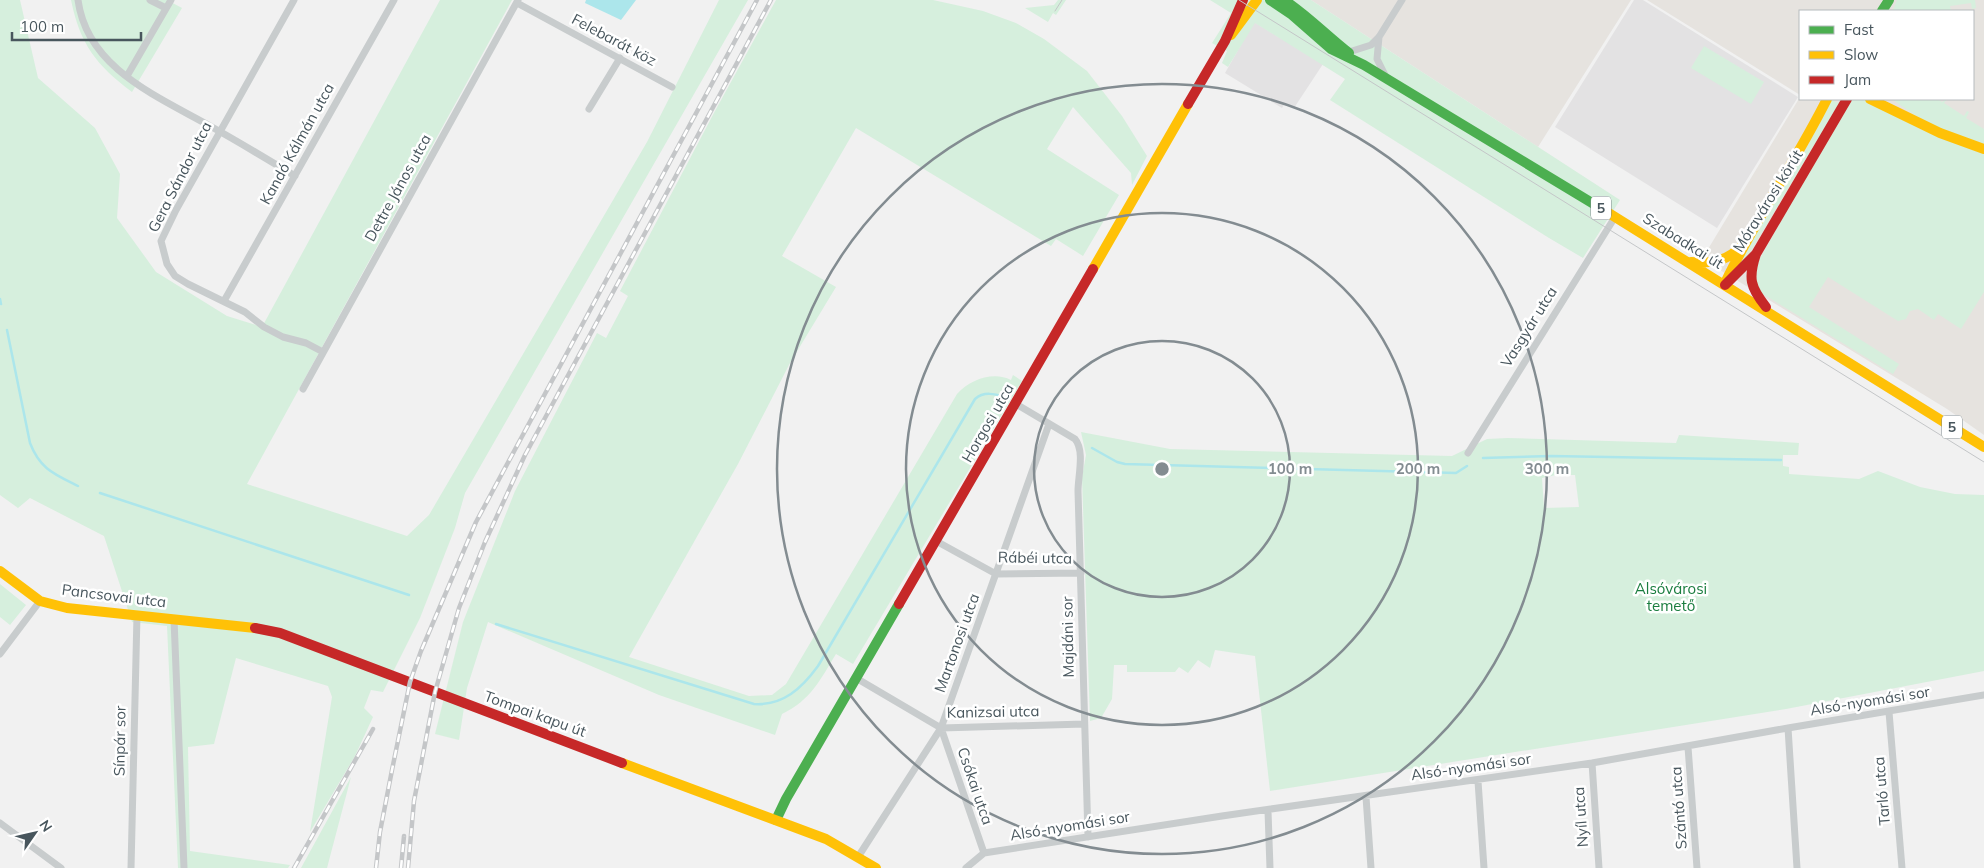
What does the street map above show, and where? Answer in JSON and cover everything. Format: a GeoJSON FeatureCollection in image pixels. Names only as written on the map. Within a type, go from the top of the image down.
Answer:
{"type":"FeatureCollection","features":[{"type":"Feature","properties":{"kind":"street"},"geometry":{"type":"LineString","coordinates":[[78,0],[85,25],[95,45],[110,62],[127,76],[142,88],[295,176]]}},
{"type":"Feature","properties":{"kind":"street"},"geometry":{"type":"LineString","coordinates":[[150,0],[166,8]]}},
{"type":"Feature","properties":{"kind":"street"},"geometry":{"type":"LineString","coordinates":[[127,76],[170,0]]}},
{"type":"Feature","properties":{"kind":"street","name":"Gera Sándor utca"},"geometry":{"type":"LineString","coordinates":[[294,0],[219,131],[161,241],[166,264],[176,276],[188,284],[245,312],[264,327],[283,337],[306,343],[322,352]]}},
{"type":"Feature","properties":{"kind":"street","name":"Kandó Kálmán utca"},"geometry":{"type":"LineString","coordinates":[[224,301],[394,0]]}},
{"type":"Feature","properties":{"kind":"street","name":"Horgosi utca"},"geometry":{"type":"LineString","coordinates":[[776,820],[786,799],[1225,41],[1243,0]]}},
{"type":"Feature","properties":{"kind":"street","name":"Horgosi utca"},"geometry":{"type":"LineString","coordinates":[[1225,41],[1257,0]]}},
{"type":"Feature","properties":{"kind":"street","name":"Szabadkai út"},"geometry":{"type":"LineString","coordinates":[[1270,0],[1291,14],[1331,49],[1364,65],[1615,217],[1984,447]]}},
{"type":"Feature","properties":{"kind":"street","name":"Szabadkai út"},"geometry":{"type":"LineString","coordinates":[[1284,0],[1299,10],[1321,31],[1364,65]]}},
{"type":"Feature","properties":{"kind":"street"},"geometry":{"type":"LineString","coordinates":[[1349,52],[1371,45],[1379,37],[1402,0]]}},
{"type":"Feature","properties":{"kind":"street","name":"Felebarát köz"},"geometry":{"type":"LineString","coordinates":[[517,1],[672,87]]}},
{"type":"Feature","properties":{"kind":"street","name":"Dettre János utca"},"geometry":{"type":"LineString","coordinates":[[303,389],[517,1]]}},
{"type":"Feature","properties":{"kind":"street"},"geometry":{"type":"LineString","coordinates":[[1379,37],[1377,59],[1387,79]]}},
{"type":"Feature","properties":{"kind":"street"},"geometry":{"type":"LineString","coordinates":[[589,109],[620,58]]}},
{"type":"Feature","properties":{"kind":"street","name":"Móravárosi körút"},"geometry":{"type":"LineString","coordinates":[[1725,285],[1743,245],[1814,128],[1827,100]]}},
{"type":"Feature","properties":{"kind":"street","name":"Móravárosi körút"},"geometry":{"type":"LineString","coordinates":[[1725,285],[1756,254],[1845,100]]}},
{"type":"Feature","properties":{"kind":"street"},"geometry":{"type":"LineString","coordinates":[[1872,100],[1899,111],[1961,143],[1984,149]]}},
{"type":"Feature","properties":{"kind":"street"},"geometry":{"type":"LineString","coordinates":[[1886,100],[1899,111]]}},
{"type":"Feature","properties":{"kind":"street","name":"Vasgyár utca"},"geometry":{"type":"LineString","coordinates":[[1468,453],[1615,217]]}},
{"type":"Feature","properties":{"kind":"street"},"geometry":{"type":"LineString","coordinates":[[1688,262],[1721,262],[1734,254],[1743,245]]}},
{"type":"Feature","properties":{"kind":"street"},"geometry":{"type":"LineString","coordinates":[[1756,254],[1750,270],[1750,283],[1754,292],[1774,316]]}},
{"type":"Feature","properties":{"kind":"street"},"geometry":{"type":"LineString","coordinates":[[1016,404],[1049,424]]}},
{"type":"Feature","properties":{"kind":"street","name":"Majdáni sor"},"geometry":{"type":"LineString","coordinates":[[1049,424],[1075,439],[1078,442],[1080,451],[1078,491],[1088,837]]}},
{"type":"Feature","properties":{"kind":"street","name":"Martonosi utca"},"geometry":{"type":"LineString","coordinates":[[858,857],[941,728],[1049,424]]}},
{"type":"Feature","properties":{"kind":"street","name":"Rábéi utca"},"geometry":{"type":"LineString","coordinates":[[936,541],[996,574],[1081,573]]}},
{"type":"Feature","properties":{"kind":"street","name":"Pancsovai utca"},"geometry":{"type":"LineString","coordinates":[[1,574],[40,601],[67,608],[174,619]]}},
{"type":"Feature","properties":{"kind":"street"},"geometry":{"type":"LineString","coordinates":[[0,654],[40,601]]}},
{"type":"Feature","properties":{"kind":"street","name":"Sínpár sor"},"geometry":{"type":"LineString","coordinates":[[131,868],[137,615]]}},
{"type":"Feature","properties":{"kind":"street"},"geometry":{"type":"LineString","coordinates":[[174,619],[184,868]]}},
{"type":"Feature","properties":{"kind":"street","name":"Tompai kapu út"},"geometry":{"type":"LineString","coordinates":[[174,619],[265,629],[280,633],[461,703],[826,839],[876,868]]}},
{"type":"Feature","properties":{"kind":"street","name":"Kanizsai utca"},"geometry":{"type":"LineString","coordinates":[[856,678],[941,728],[1084,724]]}},
{"type":"Feature","properties":{"kind":"street","name":"Alsó-nyomási sor"},"geometry":{"type":"LineString","coordinates":[[984,853],[1478,781],[1984,696]]}},
{"type":"Feature","properties":{"kind":"street","name":"Tarló utca"},"geometry":{"type":"LineString","coordinates":[[1889,712],[1902,868]]}},
{"type":"Feature","properties":{"kind":"street","name":"Csókai utca"},"geometry":{"type":"LineString","coordinates":[[941,728],[984,853]]}},
{"type":"Feature","properties":{"kind":"street"},"geometry":{"type":"LineString","coordinates":[[1788,728],[1797,868]]}},
{"type":"Feature","properties":{"kind":"street","name":"Szántó utca"},"geometry":{"type":"LineString","coordinates":[[1688,747],[1697,868]]}},
{"type":"Feature","properties":{"kind":"street","name":"Nyíl utca"},"geometry":{"type":"LineString","coordinates":[[1592,763],[1599,868]]}},
{"type":"Feature","properties":{"kind":"street"},"geometry":{"type":"LineString","coordinates":[[1478,781],[1484,868]]}},
{"type":"Feature","properties":{"kind":"street"},"geometry":{"type":"LineString","coordinates":[[1366,797],[1370,868]]}},
{"type":"Feature","properties":{"kind":"street"},"geometry":{"type":"LineString","coordinates":[[1268,811],[1270,868]]}},
{"type":"Feature","properties":{"kind":"street"},"geometry":{"type":"LineString","coordinates":[[0,823],[61,868]]}},
{"type":"Feature","properties":{"kind":"street"},"geometry":{"type":"LineString","coordinates":[[966,868],[984,853]]}},
{"type":"Feature","properties":{"kind":"shaded area"},"geometry":{"type":"Polygon","coordinates":[[[1311,0],[1631,0],[1538,147],[1311,0]]]}},
{"type":"Feature","properties":{"kind":"shaded area"},"geometry":{"type":"Polygon","coordinates":[[[1634,0],[1643,0],[1798,97],[1717,228],[1555,127],[1634,0]]]}},
{"type":"Feature","properties":{"kind":"shaded area"},"geometry":{"type":"Polygon","coordinates":[[[1647,0],[1984,0],[1984,435],[1947,409],[1702,259],[1799,99],[1974,100],[1974,10],[1799,10],[1799,94],[1647,0]]]}},
{"type":"Feature","properties":{"kind":"shaded area"},"geometry":{"type":"Polygon","coordinates":[[[1254,22],[1323,64],[1294,108],[1285,103],[1282,108],[1225,73],[1254,22]]]}},
{"type":"Feature","properties":{"kind":"green space"},"geometry":{"type":"Polygon","coordinates":[[[0,0],[20,0],[38,78],[95,128],[120,174],[117,218],[156,272],[227,316],[262,327],[440,0],[512,0],[247,484],[407,536],[429,515],[647,142],[719,0],[748,0],[465,493],[455,528],[420,618],[383,692],[371,690],[364,708],[373,717],[355,756],[310,832],[332,697],[328,686],[236,658],[214,744],[188,747],[190,851],[290,865],[288,868],[178,868],[167,626],[132,622],[104,536],[30,498],[18,508],[0,495],[0,0]]]}},
{"type":"Feature","properties":{"kind":"green space"},"geometry":{"type":"Polygon","coordinates":[[[71,0],[167,0],[182,8],[132,92],[99,63],[91,52],[79,29],[71,0]]]}},
{"type":"Feature","properties":{"kind":"green space"},"geometry":{"type":"Polygon","coordinates":[[[776,0],[933,0],[983,11],[1016,23],[1044,39],[1087,71],[1122,116],[1147,156],[1132,185],[1131,173],[1073,107],[1047,149],[1119,195],[1083,256],[1056,239],[1051,246],[856,128],[782,256],[836,287],[790,363],[738,464],[629,657],[749,696],[772,695],[786,684],[957,394],[969,384],[983,378],[997,376],[1011,380],[1013,375],[1022,381],[853,664],[836,654],[820,681],[808,696],[782,714],[775,735],[659,695],[488,622],[467,688],[459,740],[435,734],[463,622],[515,491],[597,333],[606,338],[628,296],[620,291],[776,0]]]}},
{"type":"Feature","properties":{"kind":"green space"},"geometry":{"type":"Polygon","coordinates":[[[1058,0],[1066,0],[1056,15],[1053,13],[1048,22],[1025,8],[1054,5],[1058,0]]]}},
{"type":"Feature","properties":{"kind":"green space"},"geometry":{"type":"Polygon","coordinates":[[[1210,0],[1311,0],[1620,200],[1583,258],[1330,100],[1345,79],[1255,23],[1228,67],[1222,63],[1227,51],[1212,43],[1231,13],[1210,0]]]}},
{"type":"Feature","properties":{"kind":"green space"},"geometry":{"type":"Polygon","coordinates":[[[1897,0],[1975,0],[1976,8],[1972,9],[1971,3],[1950,6],[1951,10],[1893,10],[1897,0]]]}},
{"type":"Feature","properties":{"kind":"green space"},"geometry":{"type":"Polygon","coordinates":[[[1704,46],[1764,82],[1751,104],[1691,68],[1704,46]]]}},
{"type":"Feature","properties":{"kind":"green space"},"geometry":{"type":"Polygon","coordinates":[[[1831,100],[1839,103],[1832,118],[1744,262],[1733,271],[1811,140],[1831,100]]]}},
{"type":"Feature","properties":{"kind":"green space"},"geometry":{"type":"Polygon","coordinates":[[[1865,100],[1984,153],[1984,292],[1961,329],[1938,314],[1934,320],[1918,309],[1910,311],[1906,319],[1898,321],[1828,277],[1809,307],[1899,364],[1893,374],[1758,291],[1755,277],[1757,264],[1850,101],[1865,100]]]}},
{"type":"Feature","properties":{"kind":"green space"},"geometry":{"type":"Polygon","coordinates":[[[1893,100],[1939,100],[1942,102],[1946,100],[1944,103],[1964,116],[1967,111],[1969,112],[1966,118],[1984,129],[1984,145],[1936,126],[1913,114],[1893,100]]]}},
{"type":"Feature","properties":{"kind":"green space","name":"Alsóvárosi temető"},"geometry":{"type":"Polygon","coordinates":[[[1081,432],[1170,449],[1452,456],[1487,439],[1508,438],[1676,443],[1679,435],[1799,443],[1798,455],[1783,455],[1783,466],[1789,467],[1789,474],[1859,479],[1878,471],[1920,487],[1955,494],[1984,495],[1984,671],[1786,709],[1270,791],[1255,656],[1215,650],[1210,668],[1198,660],[1188,673],[1179,667],[1175,672],[1127,672],[1127,665],[1114,665],[1112,699],[1101,718],[1090,721],[1082,477],[1086,455],[1081,432]],[[1556,475],[1542,478],[1544,508],[1579,507],[1575,475],[1556,475]]]}},
{"type":"Feature","properties":{"kind":"green space"},"geometry":{"type":"Polygon","coordinates":[[[0,584],[26,605],[10,625],[0,617],[0,584]]]}},
{"type":"Feature","properties":{"kind":"green space"},"geometry":{"type":"Polygon","coordinates":[[[351,777],[327,868],[301,868],[351,777]]]}},
{"type":"Feature","properties":{"kind":"water"},"geometry":{"type":"Polygon","coordinates":[[[586,0],[636,0],[621,20],[585,3],[586,0]]]}},
{"type":"Feature","properties":{"kind":"waterway"},"geometry":{"type":"LineString","coordinates":[[0,299],[1,304]]}},
{"type":"Feature","properties":{"kind":"waterway"},"geometry":{"type":"LineString","coordinates":[[7,330],[30,443],[34,452],[49,470],[78,486]]}},
{"type":"Feature","properties":{"kind":"waterway"},"geometry":{"type":"LineString","coordinates":[[496,624],[754,704],[764,704],[783,699],[798,688],[818,666],[975,399],[986,394],[1005,397]]}},
{"type":"Feature","properties":{"kind":"waterway"},"geometry":{"type":"LineString","coordinates":[[1092,448],[1117,462],[1125,464],[1456,473],[1467,466]]}},
{"type":"Feature","properties":{"kind":"waterway"},"geometry":{"type":"LineString","coordinates":[[1483,458],[1551,456],[1781,460]]}},
{"type":"Feature","properties":{"kind":"waterway"},"geometry":{"type":"LineString","coordinates":[[100,493],[409,595]]}},
{"type":"Feature","properties":{"kind":"tram line"},"geometry":{"type":"LineString","coordinates":[[1055,11],[1062,0]]}},
{"type":"Feature","properties":{"kind":"tram line"},"geometry":{"type":"LineString","coordinates":[[1239,0],[1984,462]]}},
{"type":"Feature","properties":{"kind":"railway"},"geometry":{"type":"LineString","coordinates":[[376,868],[380,832],[410,682],[421,651],[476,522],[757,0]]}},
{"type":"Feature","properties":{"kind":"railway"},"geometry":{"type":"LineString","coordinates":[[408,868],[414,801],[435,692],[459,608],[485,542],[525,455],[771,0]]}},
{"type":"Feature","properties":{"kind":"railway"},"geometry":{"type":"LineString","coordinates":[[294,868],[373,729]]}},
{"type":"Feature","properties":{"kind":"railway"},"geometry":{"type":"LineString","coordinates":[[401,868],[404,836]]}},
{"type":"Feature","properties":{"kind":"traffic: fast"},"geometry":{"type":"LineString","coordinates":[[1270,0],[1291,14],[1331,49],[1364,65],[1607,212]]}},
{"type":"Feature","properties":{"kind":"traffic: fast"},"geometry":{"type":"LineString","coordinates":[[1284,0],[1349,53]]}},
{"type":"Feature","properties":{"kind":"traffic: fast"},"geometry":{"type":"LineString","coordinates":[[1883,10],[1889,0]]}},
{"type":"Feature","properties":{"kind":"traffic: fast"},"geometry":{"type":"LineString","coordinates":[[776,820],[786,799],[899,604]]}},
{"type":"Feature","properties":{"kind":"traffic: slow"},"geometry":{"type":"LineString","coordinates":[[1231,35],[1257,0]]}},
{"type":"Feature","properties":{"kind":"traffic: slow"},"geometry":{"type":"LineString","coordinates":[[1726,281],[1826,100]]}},
{"type":"Feature","properties":{"kind":"traffic: slow"},"geometry":{"type":"LineString","coordinates":[[1872,100],[1940,133],[1984,149]]}},
{"type":"Feature","properties":{"kind":"traffic: slow"},"geometry":{"type":"LineString","coordinates":[[1093,269],[1188,104]]}},
{"type":"Feature","properties":{"kind":"traffic: slow"},"geometry":{"type":"LineString","coordinates":[[1607,212],[1984,447]]}},
{"type":"Feature","properties":{"kind":"traffic: slow"},"geometry":{"type":"LineString","coordinates":[[1691,262],[1713,262],[1731,255],[1743,245]]}},
{"type":"Feature","properties":{"kind":"traffic: slow"},"geometry":{"type":"LineString","coordinates":[[0,571],[40,601],[67,608],[255,628]]}},
{"type":"Feature","properties":{"kind":"traffic: slow"},"geometry":{"type":"LineString","coordinates":[[622,763],[826,839],[876,868]]}},
{"type":"Feature","properties":{"kind":"traffic: jam"},"geometry":{"type":"LineString","coordinates":[[1188,104],[1225,41],[1243,0]]}},
{"type":"Feature","properties":{"kind":"traffic: jam"},"geometry":{"type":"LineString","coordinates":[[1725,285],[1756,254],[1846,100]]}},
{"type":"Feature","properties":{"kind":"traffic: jam"},"geometry":{"type":"LineString","coordinates":[[1756,254],[1751,276],[1752,282],[1757,294],[1766,307]]}},
{"type":"Feature","properties":{"kind":"traffic: jam"},"geometry":{"type":"LineString","coordinates":[[899,604],[1093,269]]}},
{"type":"Feature","properties":{"kind":"traffic: jam"},"geometry":{"type":"LineString","coordinates":[[255,628],[280,633],[622,763]]}}]}
